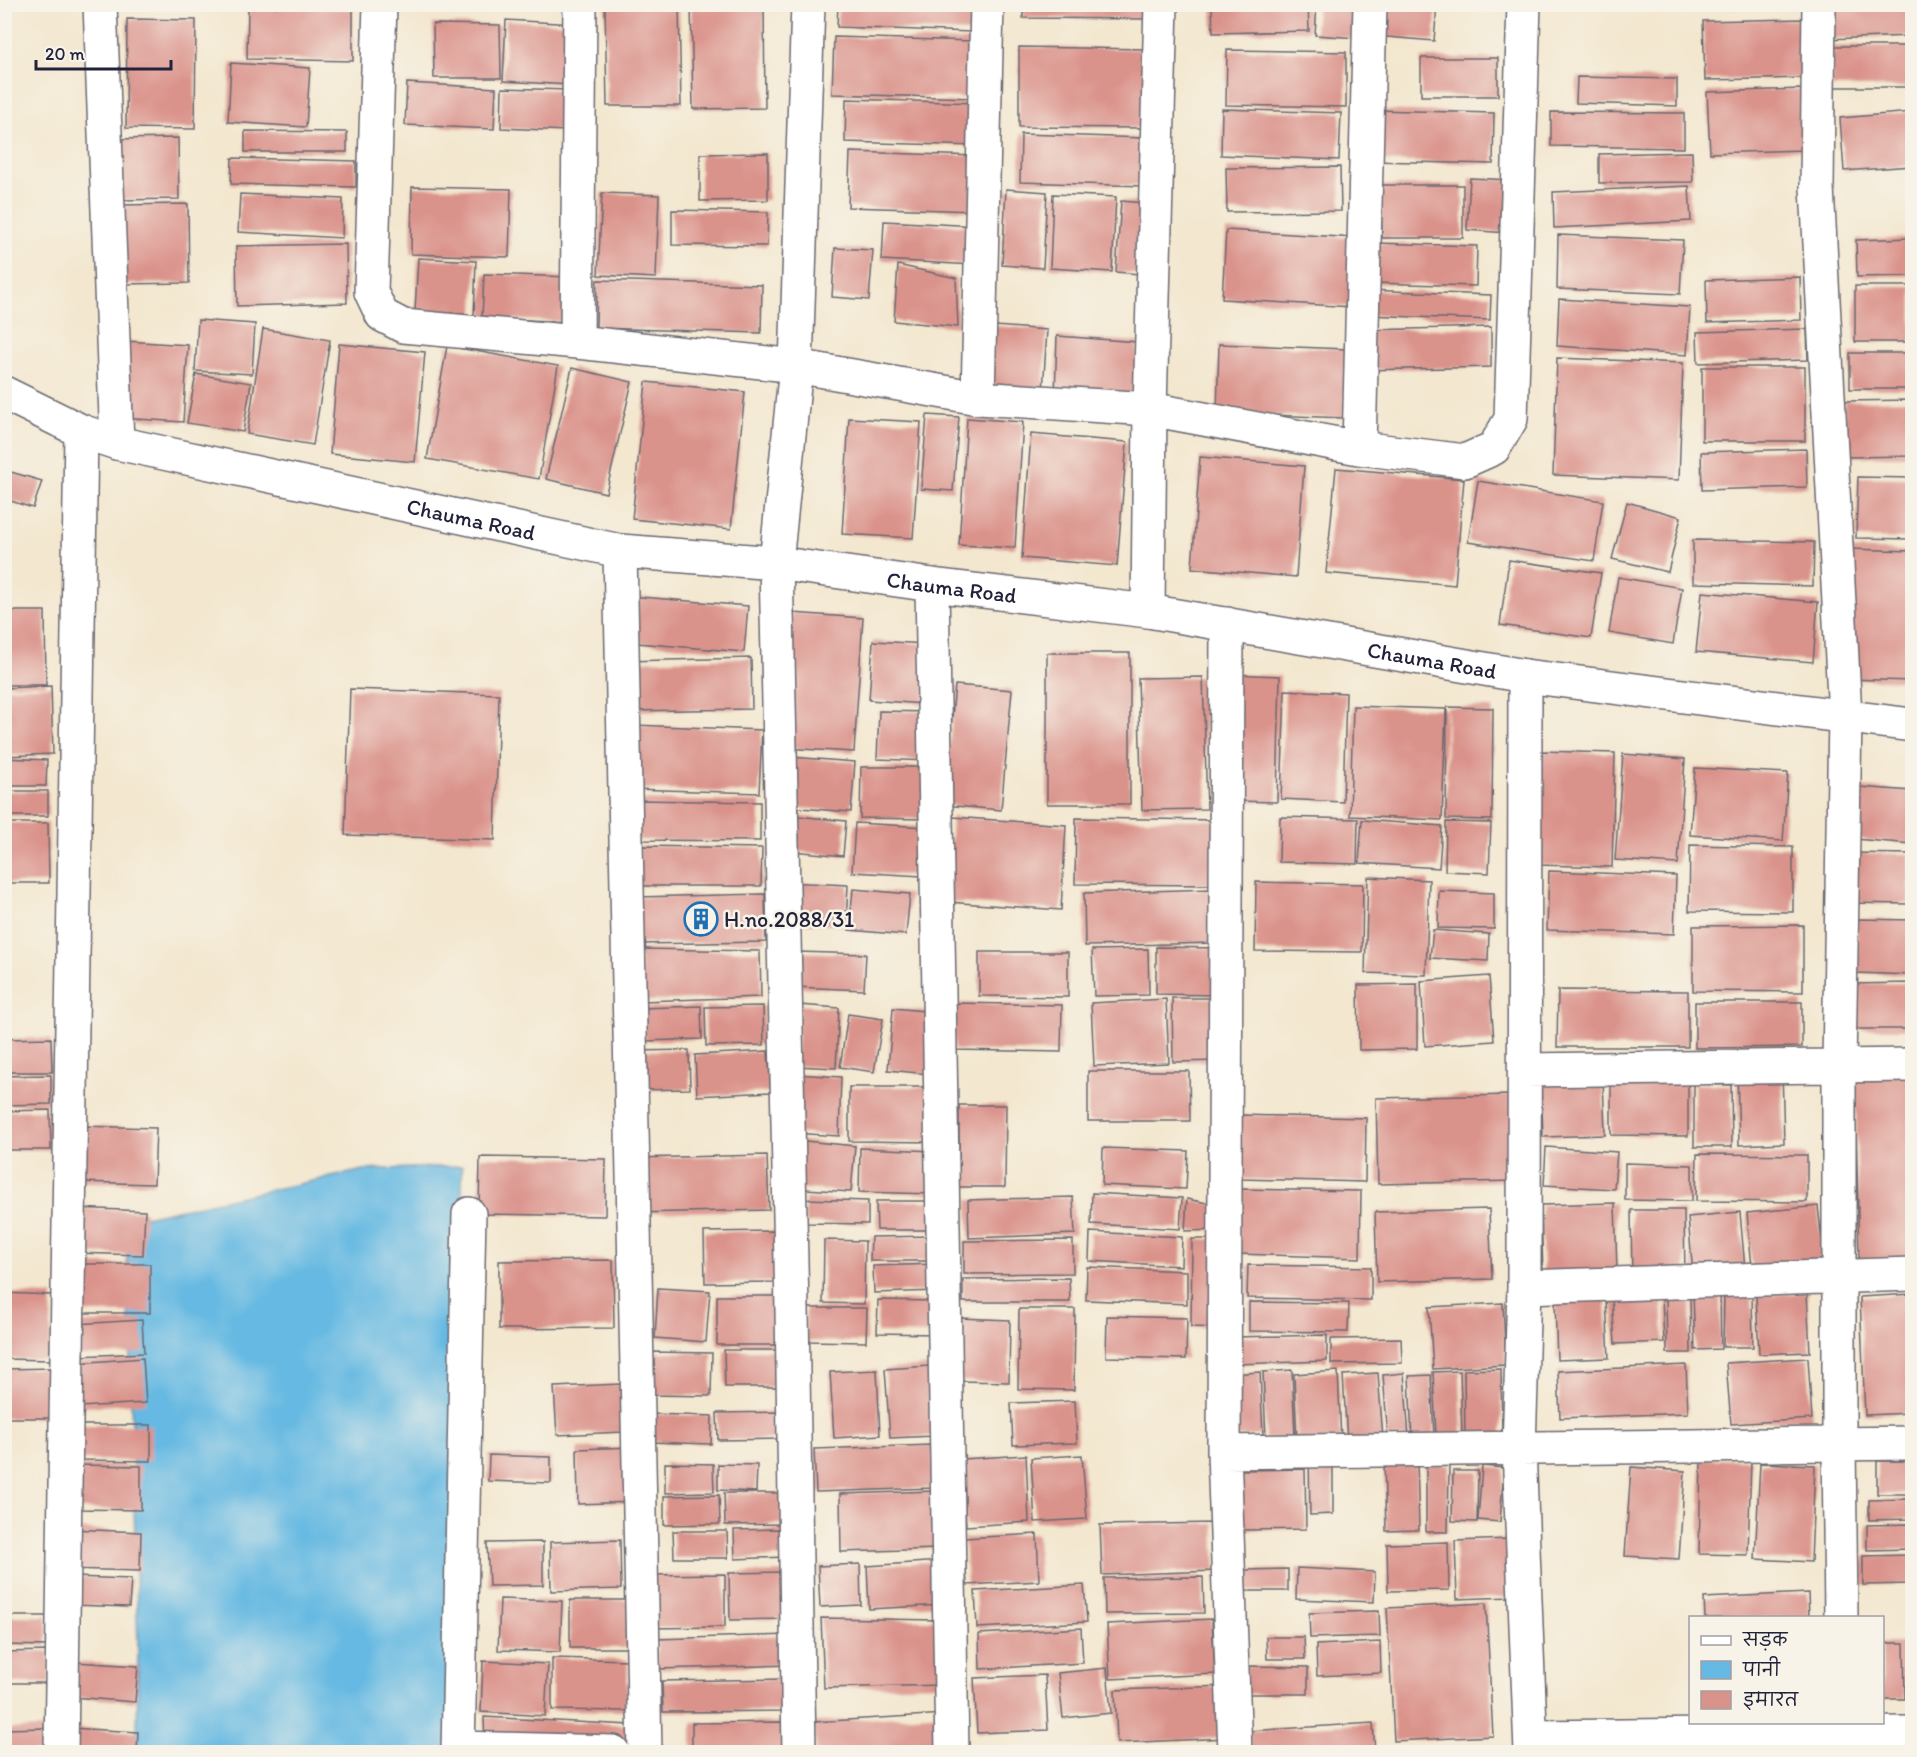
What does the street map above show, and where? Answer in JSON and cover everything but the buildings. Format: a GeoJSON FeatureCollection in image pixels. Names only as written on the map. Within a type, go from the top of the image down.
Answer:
{"type":"FeatureCollection","features":[{"type":"Feature","properties":{"kind":"street"},"geometry":{"type":"LineString","coordinates":[[100,4],[117,443]]}},
{"type":"Feature","properties":{"kind":"street"},"geometry":{"type":"LineString","coordinates":[[380,4],[371,292],[382,315],[403,326],[796,366],[978,398],[1150,409],[1359,448],[1465,461],[1494,448],[1511,419],[1524,4]]}},
{"type":"Feature","properties":{"kind":"street"},"geometry":{"type":"LineString","coordinates":[[577,342],[580,4]]}},
{"type":"Feature","properties":{"kind":"street"},"geometry":{"type":"LineString","coordinates":[[799,1752],[776,563],[796,366],[808,4]]}},
{"type":"Feature","properties":{"kind":"street"},"geometry":{"type":"LineString","coordinates":[[978,398],[987,4]]}},
{"type":"Feature","properties":{"kind":"street"},"geometry":{"type":"LineString","coordinates":[[1148,611],[1150,409],[1161,4]]}},
{"type":"Feature","properties":{"kind":"street"},"geometry":{"type":"LineString","coordinates":[[1359,448],[1370,4]]}},
{"type":"Feature","properties":{"kind":"street"},"geometry":{"type":"LineString","coordinates":[[1819,4],[1816,187],[1845,716],[1839,1065],[1841,1616]]}},
{"type":"Feature","properties":{"kind":"street","name":"Chauma Road"},"geometry":{"type":"LineString","coordinates":[[4,393],[81,431],[117,443],[620,551],[776,563],[932,585],[1148,611],[1525,676],[1912,725]]}},
{"type":"Feature","properties":{"kind":"street"},"geometry":{"type":"LineString","coordinates":[[61,1752],[81,431]]}},
{"type":"Feature","properties":{"kind":"street"},"geometry":{"type":"LineString","coordinates":[[620,551],[645,1752]]}},
{"type":"Feature","properties":{"kind":"street"},"geometry":{"type":"LineString","coordinates":[[932,585],[952,1752]]}},
{"type":"Feature","properties":{"kind":"street"},"geometry":{"type":"LineString","coordinates":[[1227,624],[1224,1452],[1235,1752]]}},
{"type":"Feature","properties":{"kind":"street"},"geometry":{"type":"LineString","coordinates":[[1525,676],[1524,1287],[1519,1448],[1531,1745],[1912,1733]]}},
{"type":"Feature","properties":{"kind":"street"},"geometry":{"type":"LineString","coordinates":[[1525,1070],[1912,1065]]}},
{"type":"Feature","properties":{"kind":"street"},"geometry":{"type":"LineString","coordinates":[[469,1214],[458,1750],[614,1752]]}},
{"type":"Feature","properties":{"kind":"street"},"geometry":{"type":"LineString","coordinates":[[1524,1287],[1912,1274]]}},
{"type":"Feature","properties":{"kind":"street"},"geometry":{"type":"LineString","coordinates":[[1224,1452],[1912,1443]]}},
{"type":"Feature","properties":{"kind":"water"},"geometry":{"type":"Polygon","coordinates":[[[462,1166],[462,1752],[137,1752],[138,1645],[126,1221],[364,1170],[462,1166]]]}},
{"type":"Feature","properties":{"kind":"place","name":"H.no.2088/31"},"geometry":{"type":"Point","coordinates":[701,919]}}]}
